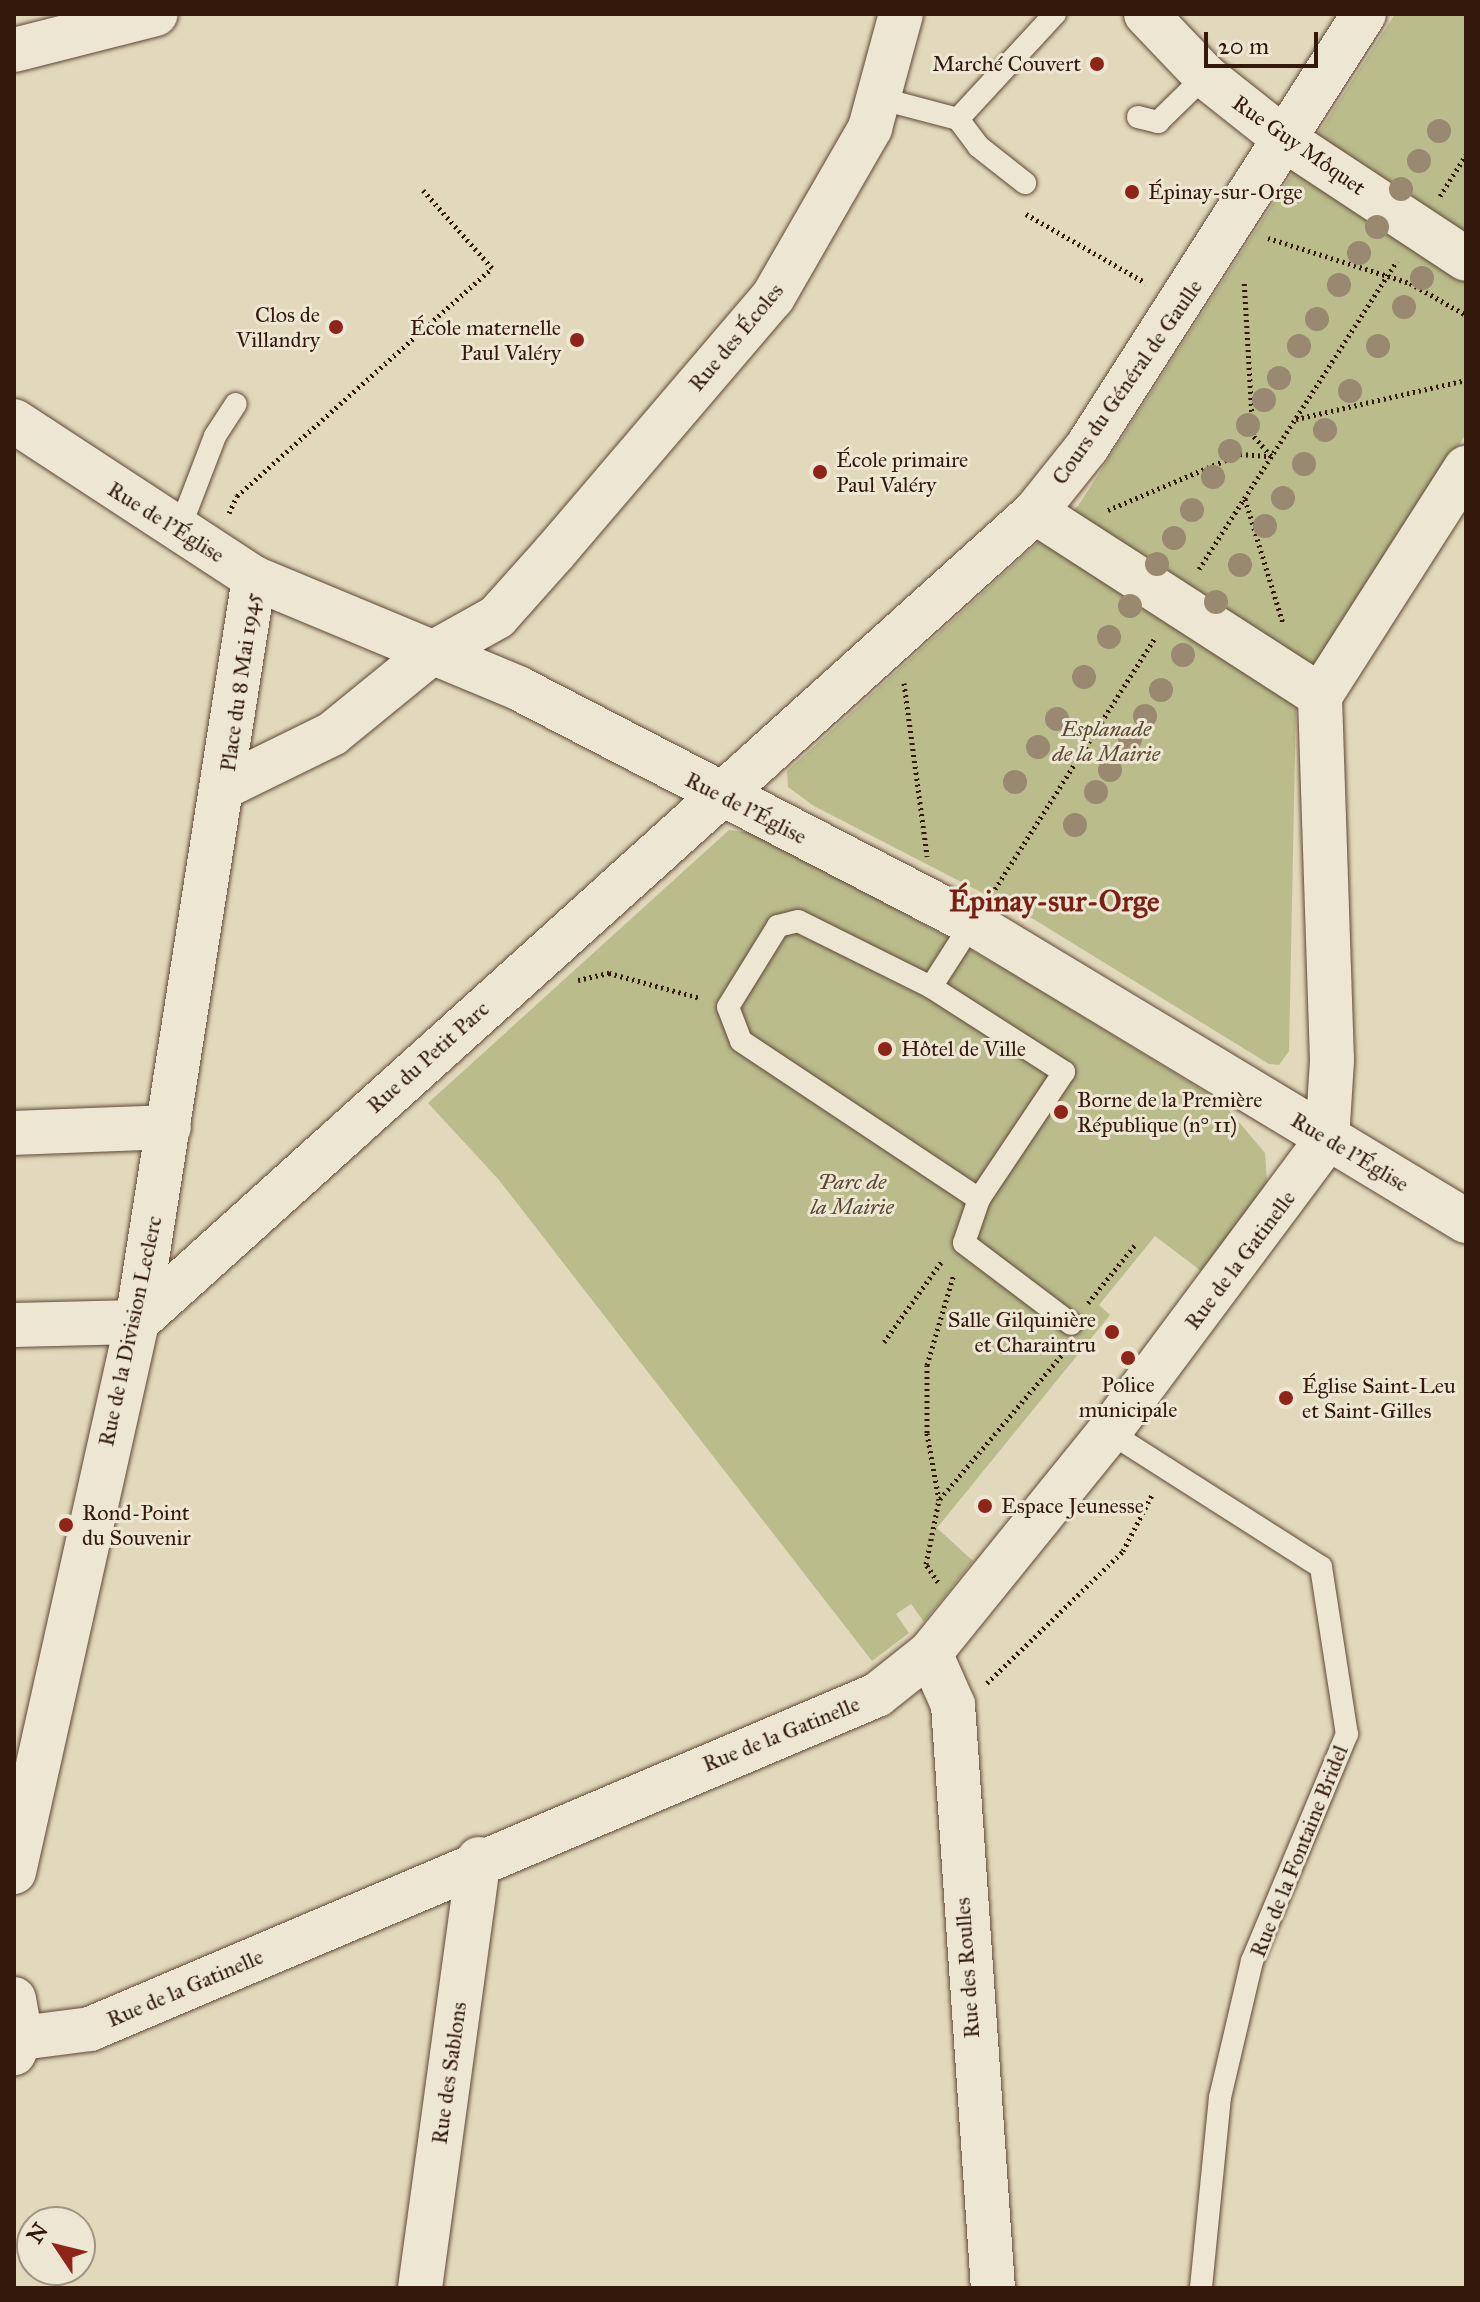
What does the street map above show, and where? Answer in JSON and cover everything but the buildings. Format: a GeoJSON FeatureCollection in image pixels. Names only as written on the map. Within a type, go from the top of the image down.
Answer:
{"type":"FeatureCollection","features":[{"type":"Feature","properties":{"kind":"street"},"geometry":{"type":"LineString","coordinates":[[14,50],[156,14]]}},
{"type":"Feature","properties":{"kind":"street","name":"Rue des Écoles"},"geometry":{"type":"LineString","coordinates":[[226,786],[332,734],[429,655],[497,617],[773,297],[882,99],[901,14]]}},
{"type":"Feature","properties":{"kind":"street","name":"Rue Guy Môquet"},"geometry":{"type":"LineString","coordinates":[[1146,14],[1205,76],[1287,141],[1466,259]]}},
{"type":"Feature","properties":{"kind":"street","name":"Cours du Général de Gaulle"},"geometry":{"type":"LineString","coordinates":[[718,792],[897,636],[1050,522],[1087,447],[1227,235],[1364,14]]}},
{"type":"Feature","properties":{"kind":"street","name":"Rue de l'Église"},"geometry":{"type":"LineString","coordinates":[[14,421],[254,578],[429,655],[518,688],[972,923],[1327,1140],[1466,1221]]}},
{"type":"Feature","properties":{"kind":"street"},"geometry":{"type":"LineString","coordinates":[[1327,1140],[1332,1060],[1320,696],[1466,468]]}},
{"type":"Feature","properties":{"kind":"street"},"geometry":{"type":"LineString","coordinates":[[1050,522],[1320,696]]}},
{"type":"Feature","properties":{"kind":"street","name":"Place du 8 Mai 1945"},"geometry":{"type":"LineString","coordinates":[[226,786],[254,578]]}},
{"type":"Feature","properties":{"kind":"street"},"geometry":{"type":"LineString","coordinates":[[497,617],[518,688]]}},
{"type":"Feature","properties":{"kind":"street","name":"Rue de la Division Leclerc"},"geometry":{"type":"LineString","coordinates":[[14,1872],[137,1322],[226,786]]}},
{"type":"Feature","properties":{"kind":"street","name":"Rue du Petit Parc"},"geometry":{"type":"LineString","coordinates":[[137,1322],[718,792]]}},
{"type":"Feature","properties":{"kind":"street"},"geometry":{"type":"LineString","coordinates":[[14,1133],[169,1127]]}},
{"type":"Feature","properties":{"kind":"street","name":"Rue de la Gatinelle"},"geometry":{"type":"LineString","coordinates":[[16,2030],[90,2029],[479,1859],[877,1695],[942,1636],[1109,1432],[1327,1140]]}},
{"type":"Feature","properties":{"kind":"street"},"geometry":{"type":"LineString","coordinates":[[14,1325],[137,1322]]}},
{"type":"Feature","properties":{"kind":"street","name":"Rue des Roulles"},"geometry":{"type":"LineString","coordinates":[[942,1636],[953,1705],[993,2288]]}},
{"type":"Feature","properties":{"kind":"street","name":"Rue des Sablons"},"geometry":{"type":"LineString","coordinates":[[420,2288],[479,1859]]}},
{"type":"Feature","properties":{"kind":"lane"},"geometry":{"type":"LineString","coordinates":[[958,119],[1055,14]]}},
{"type":"Feature","properties":{"kind":"lane"},"geometry":{"type":"LineString","coordinates":[[1138,117],[1158,122],[1205,76]]}},
{"type":"Feature","properties":{"kind":"lane"},"geometry":{"type":"LineString","coordinates":[[882,99],[958,119],[978,146],[1025,183]]}},
{"type":"Feature","properties":{"kind":"lane"},"geometry":{"type":"LineString","coordinates":[[196,540],[215,436],[236,404]]}},
{"type":"Feature","properties":{"kind":"lane"},"geometry":{"type":"LineString","coordinates":[[979,1199],[741,1041],[728,1007],[778,926],[798,921],[931,987],[1064,1072],[979,1199],[964,1243],[1071,1324]]}},
{"type":"Feature","properties":{"kind":"lane"},"geometry":{"type":"LineString","coordinates":[[931,987],[972,923]]}},
{"type":"Feature","properties":{"kind":"lane","name":"Rue de la Fontaine Bridel"},"geometry":{"type":"LineString","coordinates":[[1109,1432],[1321,1567],[1347,1734],[1252,1961],[1220,2097],[1201,2288]]}},
{"type":"Feature","properties":{"kind":"path"},"geometry":{"type":"LineString","coordinates":[[972,923],[1466,155]]}},
{"type":"Feature","properties":{"kind":"path"},"geometry":{"type":"LineString","coordinates":[[1025,183],[1025,213],[1134,275]]}},
{"type":"Feature","properties":{"kind":"path"},"geometry":{"type":"LineString","coordinates":[[196,540],[237,496],[492,268],[423,190]]}},
{"type":"Feature","properties":{"kind":"path"},"geometry":{"type":"LineString","coordinates":[[1227,235],[1262,236],[1387,275],[1466,315]]}},
{"type":"Feature","properties":{"kind":"path"},"geometry":{"type":"LineString","coordinates":[[1227,235],[1243,260],[1253,435],[1271,456]]}},
{"type":"Feature","properties":{"kind":"path"},"geometry":{"type":"LineString","coordinates":[[1295,419],[1466,380]]}},
{"type":"Feature","properties":{"kind":"path"},"geometry":{"type":"LineString","coordinates":[[1050,522],[1240,454],[1271,456]]}},
{"type":"Feature","properties":{"kind":"path"},"geometry":{"type":"LineString","coordinates":[[1245,498],[1288,640]]}},
{"type":"Feature","properties":{"kind":"path"},"geometry":{"type":"LineString","coordinates":[[897,636],[929,869]]}},
{"type":"Feature","properties":{"kind":"path"},"geometry":{"type":"LineString","coordinates":[[573,981],[609,973],[728,1007]]}},
{"type":"Feature","properties":{"kind":"path"},"geometry":{"type":"LineString","coordinates":[[884,1342],[952,1247],[964,1243]]}},
{"type":"Feature","properties":{"kind":"path"},"geometry":{"type":"LineString","coordinates":[[964,1243],[927,1365],[927,1433],[939,1500],[926,1564],[942,1636],[990,1685],[1123,1551],[1166,1468]]}},
{"type":"Feature","properties":{"kind":"path"},"geometry":{"type":"LineString","coordinates":[[939,1500],[1075,1340],[1071,1324],[1135,1245]]}},
{"type":"Feature","properties":{"kind":"green space","name":"Esplanade de la Mairie"},"geometry":{"type":"Polygon","coordinates":[[[1395,14],[1466,14],[1466,434],[1296,703],[1289,1051],[1279,1065],[1269,1064],[1035,920],[814,806],[788,787],[787,771],[1078,506],[1395,14]]]}},
{"type":"Feature","properties":{"kind":"green space","name":"Parc de la Mairie"},"geometry":{"type":"Polygon","coordinates":[[[729,830],[761,834],[1005,969],[1222,1102],[1265,1153],[1267,1182],[1205,1274],[1155,1236],[1099,1305],[1110,1315],[937,1528],[973,1561],[924,1622],[911,1604],[896,1614],[909,1633],[872,1661],[499,1180],[428,1103],[729,830]]]}},
{"type":"Feature","properties":{"kind":"place","name":"Marché Couvert"},"geometry":{"type":"Point","coordinates":[1097,64]}},
{"type":"Feature","properties":{"kind":"place","name":"Épinay-sur-Orge"},"geometry":{"type":"Point","coordinates":[1132,192]}},
{"type":"Feature","properties":{"kind":"place","name":"Clos de Villandry"},"geometry":{"type":"Point","coordinates":[336,327]}},
{"type":"Feature","properties":{"kind":"place","name":"École maternelle Paul Valéry"},"geometry":{"type":"Point","coordinates":[577,340]}},
{"type":"Feature","properties":{"kind":"place","name":"École primaire Paul Valéry"},"geometry":{"type":"Point","coordinates":[820,472]}},
{"type":"Feature","properties":{"kind":"place","name":"Hôtel de Ville"},"geometry":{"type":"Point","coordinates":[885,1049]}},
{"type":"Feature","properties":{"kind":"place","name":"Borne de la Première République (n° 11)"},"geometry":{"type":"Point","coordinates":[1061,1112]}},
{"type":"Feature","properties":{"kind":"place","name":"Salle Gilquinière et Charaintru"},"geometry":{"type":"Point","coordinates":[1112,1332]}},
{"type":"Feature","properties":{"kind":"place","name":"Police municipale"},"geometry":{"type":"Point","coordinates":[1128,1358]}},
{"type":"Feature","properties":{"kind":"place","name":"Église Saint-Leu et Saint-Gilles"},"geometry":{"type":"Point","coordinates":[1286,1398]}},
{"type":"Feature","properties":{"kind":"place","name":"Espace Jeunesse"},"geometry":{"type":"Point","coordinates":[985,1506]}},
{"type":"Feature","properties":{"kind":"place","name":"Rond-Point du Souvenir"},"geometry":{"type":"Point","coordinates":[66,1525]}},
{"type":"Feature","properties":{"kind":"district","name":"Épinay-sur-Orge"},"geometry":{"type":"Point","coordinates":[1054,901]}}]}
